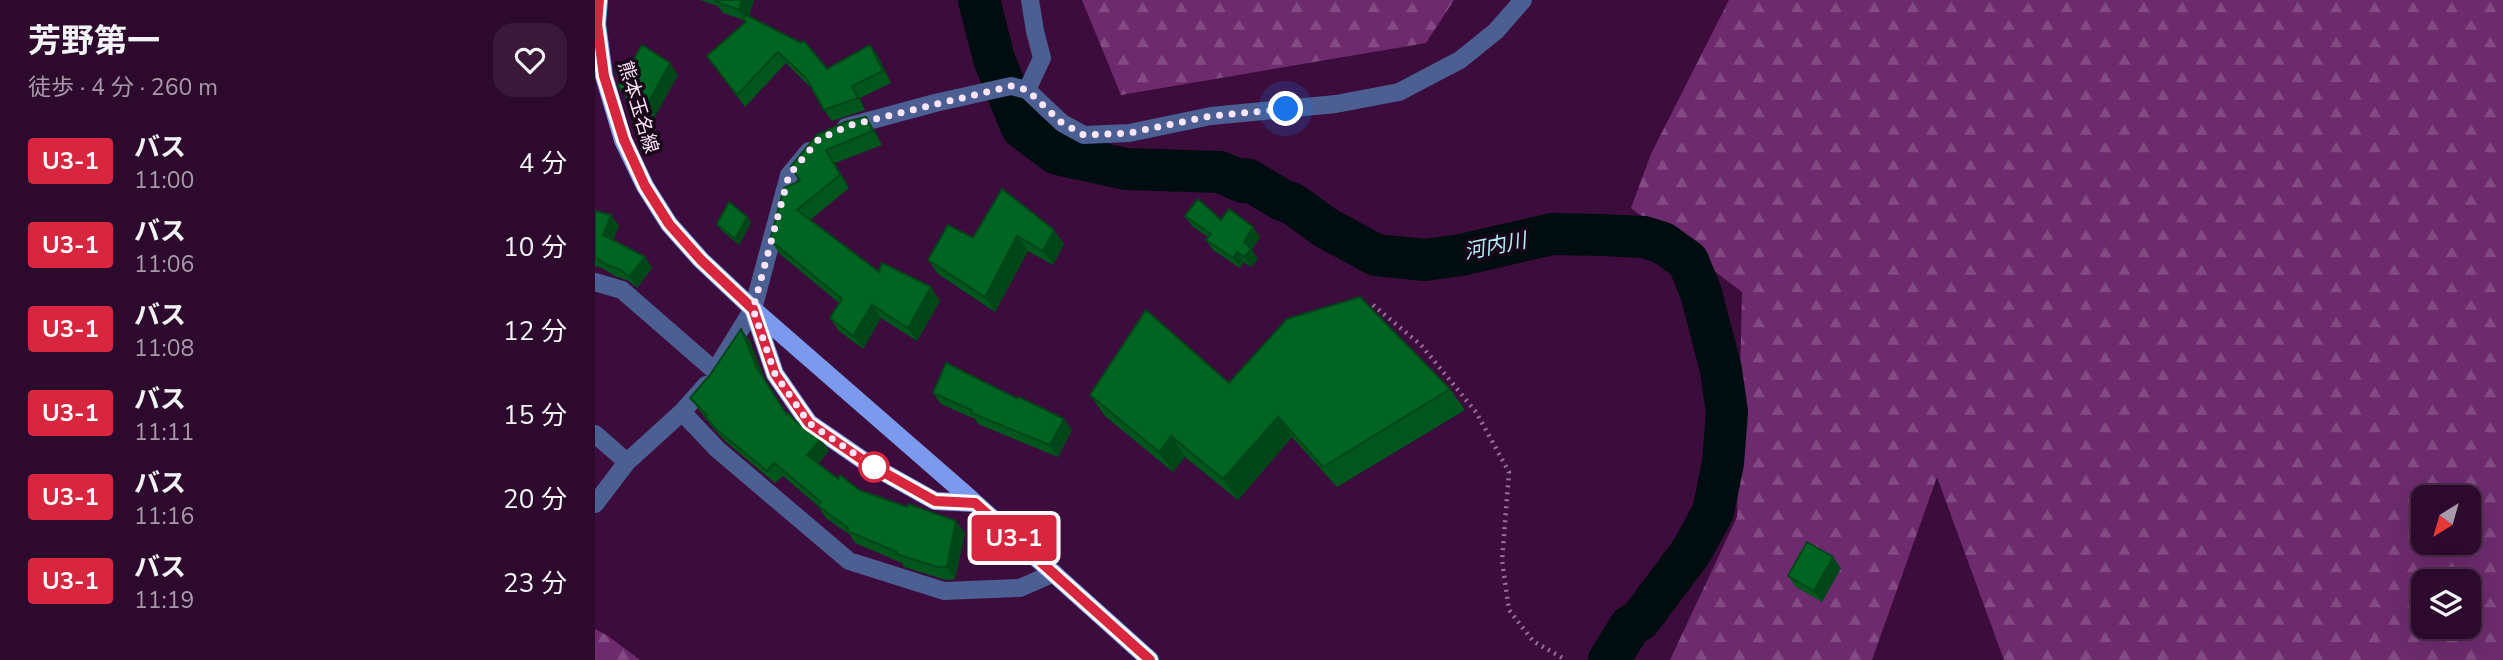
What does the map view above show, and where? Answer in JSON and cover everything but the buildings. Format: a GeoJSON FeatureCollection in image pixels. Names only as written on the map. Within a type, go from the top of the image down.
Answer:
{"type":"FeatureCollection","features":[{"type":"Feature","properties":{"kind":"main road","name":"熊本玉名線"},"geometry":{"type":"LineString","coordinates":[[599,0],[597,24],[600,79],[624,140],[651,195],[669,224],[701,260],[753,309],[1150,660]]}},
{"type":"Feature","properties":{"kind":"main road","name":"熊本玉名線"},"geometry":{"type":"LineString","coordinates":[[753,309],[775,374],[809,423],[867,463],[935,501],[975,503]]}},
{"type":"Feature","properties":{"kind":"street"},"geometry":{"type":"LineString","coordinates":[[1027,90],[1042,58],[1030,0]]}},
{"type":"Feature","properties":{"kind":"street"},"geometry":{"type":"LineString","coordinates":[[595,504],[627,462],[682,412],[715,371],[753,309],[789,175],[824,136],[851,125],[1011,86],[1027,90],[1062,123],[1084,135],[1129,133],[1211,116],[1349,102],[1399,92],[1460,61],[1496,31],[1523,0]]}},
{"type":"Feature","properties":{"kind":"street"},"geometry":{"type":"LineString","coordinates":[[595,282],[622,290],[715,371]]}},
{"type":"Feature","properties":{"kind":"street"},"geometry":{"type":"LineString","coordinates":[[682,412],[717,449],[849,561],[944,591],[1020,588],[1054,573]]}},
{"type":"Feature","properties":{"kind":"street"},"geometry":{"type":"LineString","coordinates":[[595,434],[627,462]]}},
{"type":"Feature","properties":{"kind":"path"},"geometry":{"type":"LineString","coordinates":[[1373,305],[1421,345],[1468,402],[1509,472],[1502,561],[1509,610],[1533,641],[1566,660]]}},
{"type":"Feature","properties":{"kind":"green space"},"geometry":{"type":"Polygon","coordinates":[[[1082,0],[1454,0],[1426,43],[1121,95],[1082,0]]]}},
{"type":"Feature","properties":{"kind":"green space"},"geometry":{"type":"Polygon","coordinates":[[[1729,0],[2503,0],[2503,660],[2004,660],[1937,477],[1872,660],[1670,660],[1737,517],[1742,292],[1631,208],[1651,154],[1729,0]]]}},
{"type":"Feature","properties":{"kind":"green space"},"geometry":{"type":"Polygon","coordinates":[[[595,629],[608,636],[640,660],[595,660],[595,629]]]}},
{"type":"Feature","properties":{"kind":"waterway","name":"河内川"},"geometry":{"type":"LineString","coordinates":[[979,0],[994,59],[1022,128],[1057,154],[1126,169],[1220,172],[1243,182],[1247,179],[1293,204],[1326,228],[1376,255],[1425,260],[1461,255],[1552,234],[1644,237],[1663,243],[1688,261],[1701,293],[1721,370],[1727,412],[1723,463],[1713,512],[1691,552],[1640,620],[1630,626],[1609,660]]}},
{"type":"Feature","properties":{"kind":"bus line","name":"U3-1"},"geometry":{"type":"LineString","coordinates":[[599,0],[597,24],[604,76],[624,140],[645,186],[669,224],[701,260],[753,309],[775,374],[809,423],[867,463],[935,501],[975,503],[1150,660]]}},
{"type":"Feature","properties":{"kind":"route"},"geometry":{"type":"LineString","coordinates":[[874,467],[809,423],[775,374],[753,309],[789,175],[819,139],[851,125],[1011,86],[1027,90],[1062,123],[1084,135],[1129,133],[1211,116],[1286,109]]}}]}
